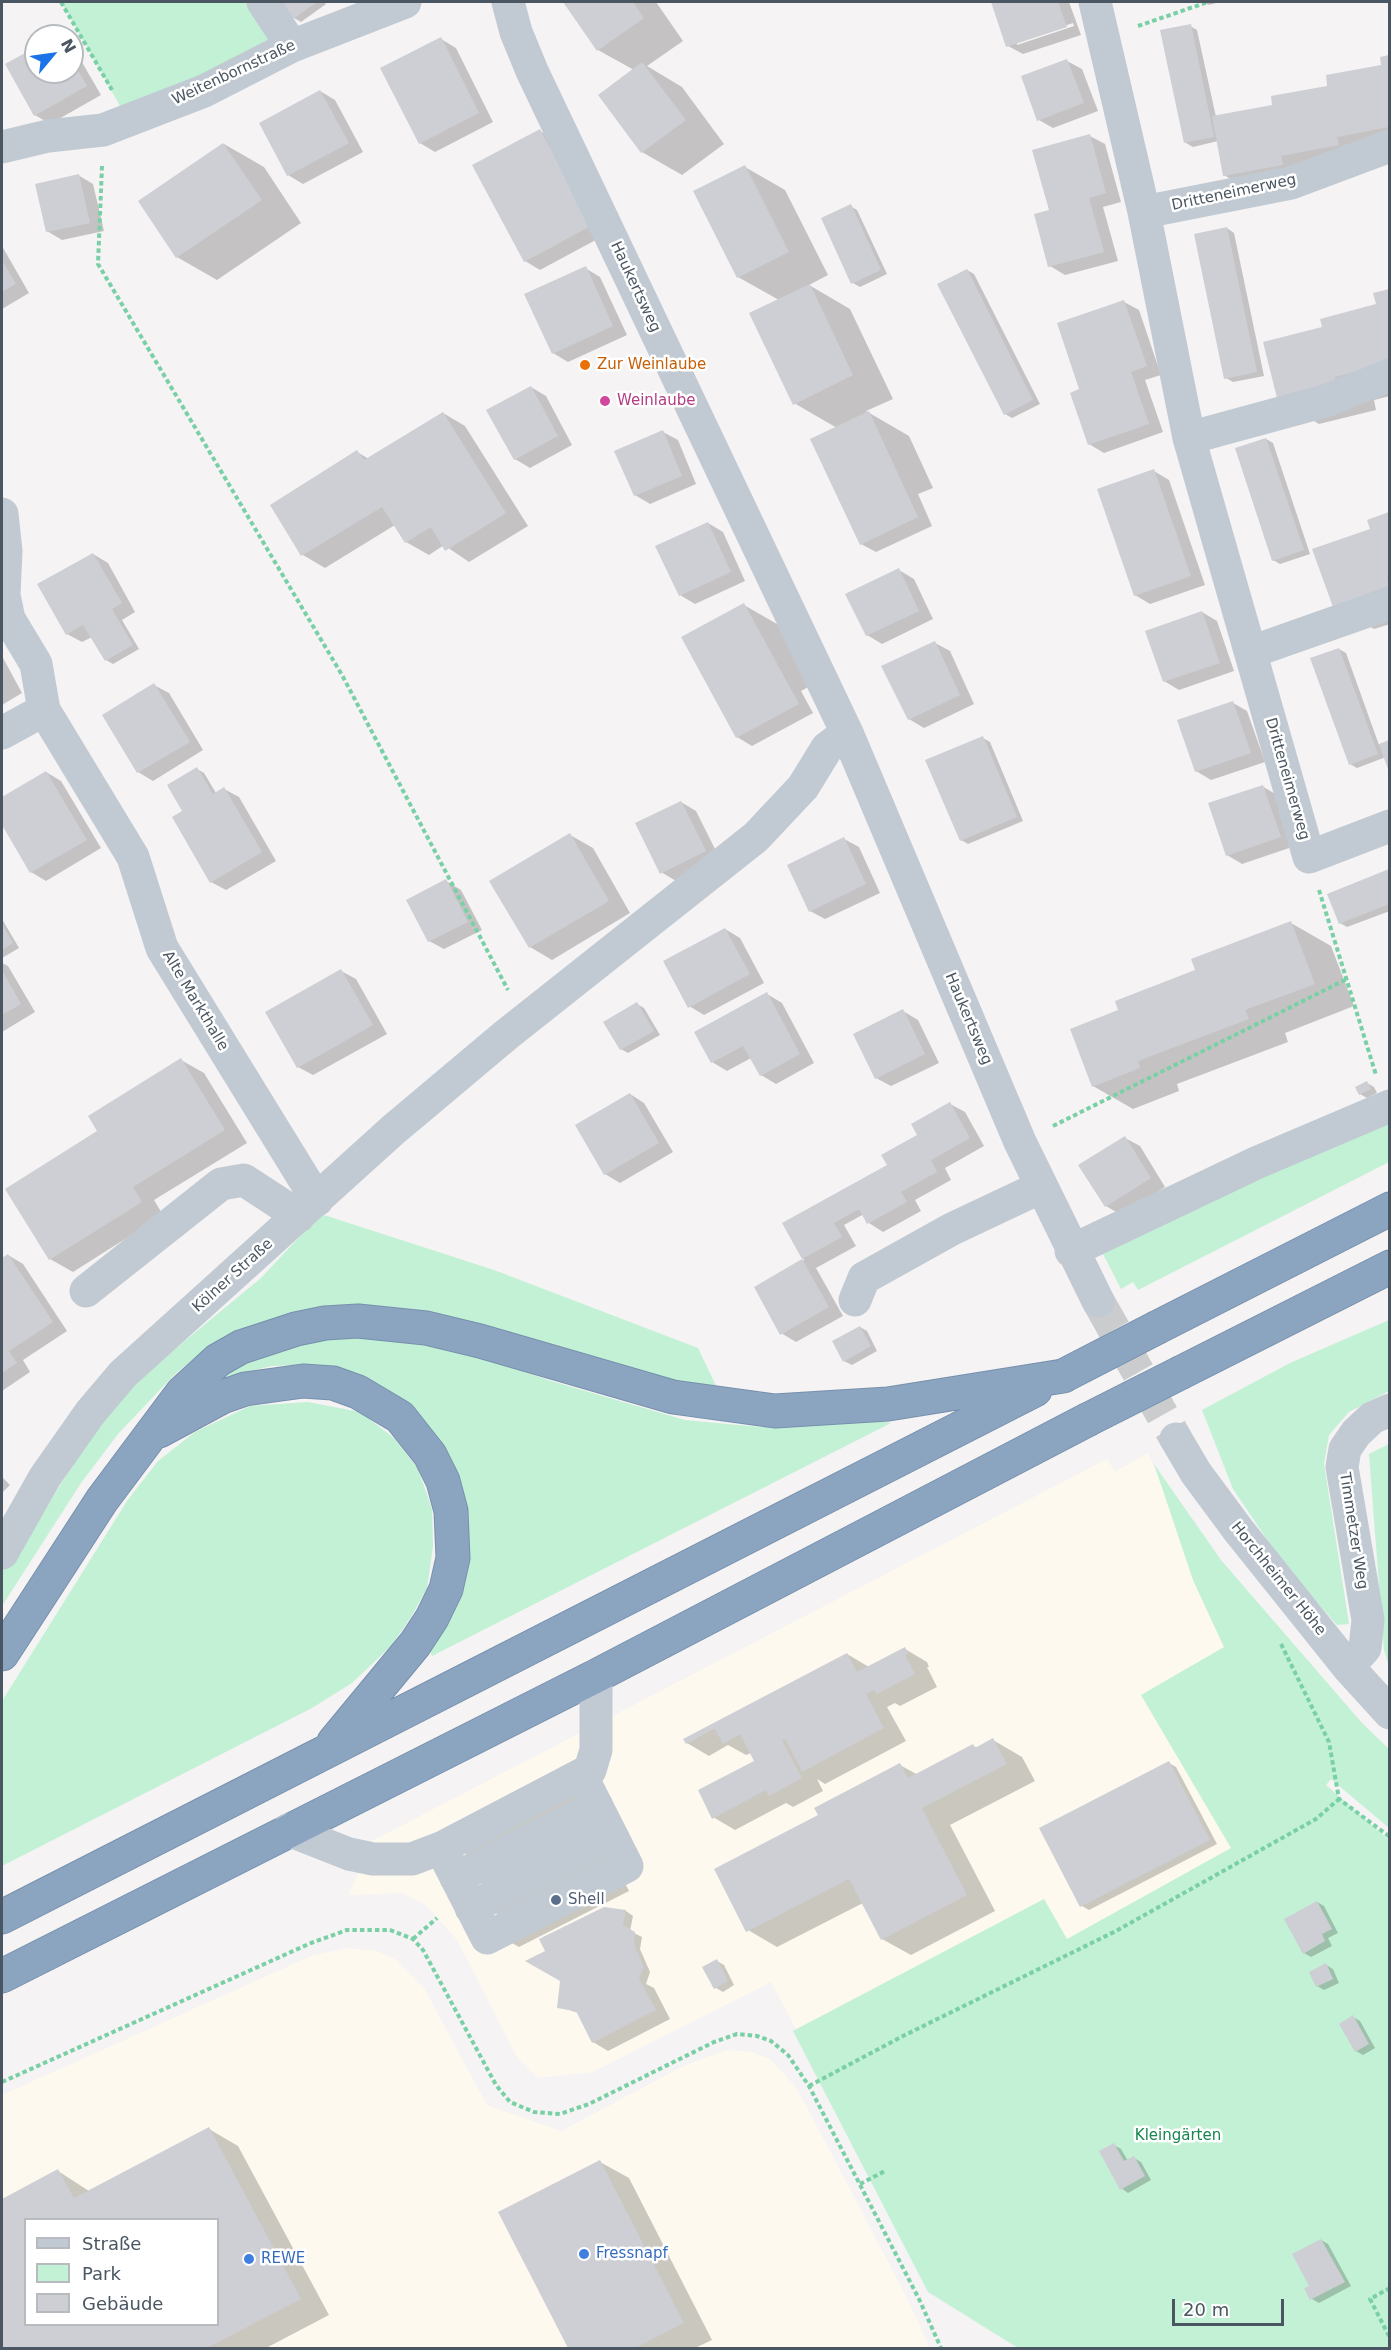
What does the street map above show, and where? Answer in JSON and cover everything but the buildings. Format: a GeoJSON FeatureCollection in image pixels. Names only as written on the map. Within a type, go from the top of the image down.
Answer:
{"type":"FeatureCollection","features":[{"type":"Feature","properties":{"kind":"highway"},"geometry":{"type":"LineString","coordinates":[[2,1917],[1389,1209]]}},
{"type":"Feature","properties":{"kind":"highway"},"geometry":{"type":"LineString","coordinates":[[2,1976],[596,1676],[1087,1420],[1389,1267]]}},
{"type":"Feature","properties":{"kind":"highway"},"geometry":{"type":"LineString","coordinates":[[1343,1291],[1389,1285]]}},
{"type":"Feature","properties":{"kind":"highway"},"geometry":{"type":"LineString","coordinates":[[2,1654],[102,1500],[182,1393],[218,1360],[268,1337],[336,1322],[394,1324],[455,1334],[673,1397],[775,1411],[819,1411],[898,1403],[1063,1376]]}},
{"type":"Feature","properties":{"kind":"highway"},"geometry":{"type":"LineString","coordinates":[[150,1436],[222,1397],[245,1389],[303,1381],[333,1383],[382,1404],[400,1417],[430,1455],[443,1481],[451,1511],[453,1558],[446,1589],[432,1618],[415,1644],[322,1755]]}},
{"type":"Feature","properties":{"kind":"street"},"geometry":{"type":"LineString","coordinates":[[263,2],[292,46]]}},
{"type":"Feature","properties":{"kind":"street","name":"Weitenbornstraße"},"geometry":{"type":"LineString","coordinates":[[13,143],[116,125],[204,91],[292,46],[405,2]]}},
{"type":"Feature","properties":{"kind":"street","name":"Haukertsweg"},"geometry":{"type":"LineString","coordinates":[[508,2],[516,32],[532,71],[847,733],[1020,1142],[1071,1251],[1098,1301]]}},
{"type":"Feature","properties":{"kind":"street","name":"Dritteneimerweg"},"geometry":{"type":"LineString","coordinates":[[1095,2],[1144,212],[1189,438],[1309,857],[1389,826]]}},
{"type":"Feature","properties":{"kind":"street","name":"Dritteneimerweg"},"geometry":{"type":"LineString","coordinates":[[1144,212],[1291,183],[1389,146]]}},
{"type":"Feature","properties":{"kind":"street"},"geometry":{"type":"LineString","coordinates":[[1189,438],[1326,401],[1389,375]]}},
{"type":"Feature","properties":{"kind":"street"},"geometry":{"type":"LineString","coordinates":[[2,514],[6,551],[4,595],[9,619],[36,664],[44,710],[2,732]]}},
{"type":"Feature","properties":{"kind":"street"},"geometry":{"type":"LineString","coordinates":[[1251,652],[1389,603]]}},
{"type":"Feature","properties":{"kind":"street","name":"Alte Markthalle"},"geometry":{"type":"LineString","coordinates":[[44,710],[133,857],[162,948],[308,1208]]}},
{"type":"Feature","properties":{"kind":"street"},"geometry":{"type":"LineString","coordinates":[[515,1027],[756,837],[803,787],[827,748],[847,733]]}},
{"type":"Feature","properties":{"kind":"street","name":"Kölner Straße"},"geometry":{"type":"LineString","coordinates":[[2,1553],[45,1477],[115,1383],[308,1208],[515,1027]]}},
{"type":"Feature","properties":{"kind":"street"},"geometry":{"type":"LineString","coordinates":[[1071,1251],[1256,1163],[1388,1107]]}},
{"type":"Feature","properties":{"kind":"street"},"geometry":{"type":"LineString","coordinates":[[86,1291],[221,1184],[244,1179],[308,1208]]}},
{"type":"Feature","properties":{"kind":"street"},"geometry":{"type":"LineString","coordinates":[[855,1300],[864,1278],[952,1229],[1041,1187]]}},
{"type":"Feature","properties":{"kind":"street","name":"Timmetzer Weg"},"geometry":{"type":"LineString","coordinates":[[1348,1667],[1365,1648],[1368,1620],[1342,1467],[1345,1449],[1356,1433],[1372,1418],[1389,1410]]}},
{"type":"Feature","properties":{"kind":"street","name":"Horchheimer Höhe"},"geometry":{"type":"LineString","coordinates":[[1176,1439],[1196,1473],[1239,1531],[1348,1667],[1389,1713]]}},
{"type":"Feature","properties":{"kind":"street"},"geometry":{"type":"LineString","coordinates":[[288,1830],[349,1854],[373,1859],[412,1859],[441,1848],[582,1777],[590,1770],[595,1757],[596,1676]]}},
{"type":"Feature","properties":{"kind":"street"},"geometry":{"type":"LineString","coordinates":[[441,1848],[487,1938],[497,1933],[627,1866],[582,1777]]}},
{"type":"Feature","properties":{"kind":"street"},"geometry":{"type":"LineString","coordinates":[[456,1878],[597,1806]]}},
{"type":"Feature","properties":{"kind":"path"},"geometry":{"type":"LineString","coordinates":[[62,2],[116,125],[98,264],[342,675],[493,965],[515,1027]]}},
{"type":"Feature","properties":{"kind":"path"},"geometry":{"type":"LineString","coordinates":[[1105,37],[1208,2]]}},
{"type":"Feature","properties":{"kind":"path"},"geometry":{"type":"LineString","coordinates":[[1309,857],[1388,1107]]}},
{"type":"Feature","properties":{"kind":"path"},"geometry":{"type":"LineString","coordinates":[[1020,1142],[1347,980]]}},
{"type":"Feature","properties":{"kind":"path"},"geometry":{"type":"LineString","coordinates":[[1275,1634],[1329,1742],[1339,1798],[1389,1837]]}},
{"type":"Feature","properties":{"kind":"path"},"geometry":{"type":"LineString","coordinates":[[809,2086],[903,2036],[1116,1931],[1316,1819],[1339,1798]]}},
{"type":"Feature","properties":{"kind":"path"},"geometry":{"type":"LineString","coordinates":[[413,1939],[426,1927]]}},
{"type":"Feature","properties":{"kind":"path"},"geometry":{"type":"LineString","coordinates":[[2,2082],[328,1936],[347,1930],[390,1930],[413,1939],[423,1950],[496,2085],[510,2102],[534,2112],[560,2114],[589,2104],[714,2042],[737,2034],[757,2036],[771,2041],[788,2055],[809,2086],[920,2299],[941,2349]]}},
{"type":"Feature","properties":{"kind":"path"},"geometry":{"type":"LineString","coordinates":[[860,2184],[885,2171]]}},
{"type":"Feature","properties":{"kind":"path"},"geometry":{"type":"LineString","coordinates":[[1389,2288],[1370,2299],[1389,2338]]}},
{"type":"Feature","properties":{"kind":"shaded area"},"geometry":{"type":"Polygon","coordinates":[[[1148,1453],[1170,1505],[1193,1580],[1224,1648],[1141,1695],[1231,1848],[1067,1939],[1044,1899],[796,2029],[771,1982],[593,2072],[538,2078],[517,2057],[457,1940],[426,1905],[403,1893],[349,1895],[370,1842],[1107,1459],[1115,1472],[1148,1453]]]}},
{"type":"Feature","properties":{"kind":"shaded area"},"geometry":{"type":"Polygon","coordinates":[[[347,1948],[377,1951],[396,1960],[424,1988],[487,2105],[561,2131],[678,2069],[706,2057],[728,2050],[752,2052],[770,2059],[794,2085],[909,2302],[930,2348],[2,2348],[2,2095],[311,1956],[347,1948]]]}},
{"type":"Feature","properties":{"kind":"green space"},"geometry":{"type":"Polygon","coordinates":[[[61,2],[263,2],[292,46],[128,120],[84,43],[84,24],[73,24],[61,2]]]}},
{"type":"Feature","properties":{"kind":"green space"},"geometry":{"type":"Polygon","coordinates":[[[1389,1119],[1389,1162],[1138,1290],[1133,1282],[1121,1289],[1101,1250],[1389,1119]]]}},
{"type":"Feature","properties":{"kind":"green space"},"geometry":{"type":"Polygon","coordinates":[[[321,1214],[494,1270],[698,1348],[719,1392],[691,1387],[510,1335],[229,1337],[199,1354],[173,1376],[118,1434],[81,1483],[2,1606],[2,1572],[24,1542],[92,1435],[118,1403],[146,1373],[261,1278],[321,1214]]]}},
{"type":"Feature","properties":{"kind":"green space"},"geometry":{"type":"Polygon","coordinates":[[[1389,1320],[1389,1391],[1349,1412],[1329,1435],[1324,1464],[1349,1624],[1337,1625],[1283,1563],[1233,1489],[1202,1410],[1290,1363],[1389,1320]]]}},
{"type":"Feature","properties":{"kind":"green space"},"geometry":{"type":"Polygon","coordinates":[[[384,1335],[474,1354],[551,1381],[685,1420],[760,1427],[872,1420],[891,1423],[432,1656],[429,1649],[442,1634],[457,1601],[457,1484],[328,1368],[298,1365],[272,1366],[245,1372],[207,1386],[243,1362],[320,1338],[384,1335]]]}},
{"type":"Feature","properties":{"kind":"green space"},"geometry":{"type":"Polygon","coordinates":[[[308,1402],[360,1412],[394,1438],[418,1469],[432,1509],[433,1546],[427,1588],[411,1617],[391,1646],[352,1683],[312,1708],[2,1866],[2,1701],[127,1501],[158,1461],[195,1432],[250,1406],[308,1402]]]}},
{"type":"Feature","properties":{"kind":"green space"},"geometry":{"type":"Polygon","coordinates":[[[1389,1444],[1389,1667],[1384,1650],[1369,1454],[1389,1444]]]}},
{"type":"Feature","properties":{"kind":"green space","name":"Kleingärten"},"geometry":{"type":"Polygon","coordinates":[[[1154,1464],[1221,1560],[1362,1723],[1389,1749],[1389,1828],[1331,1779],[1326,1785],[1389,1840],[1389,2348],[1018,2348],[928,2292],[793,2031],[1044,1899],[1067,1939],[1231,1848],[1141,1695],[1224,1647],[1193,1580],[1154,1464]]]}},
{"type":"Feature","properties":{"kind":"tunnel"},"geometry":{"type":"LineString","coordinates":[[1098,1301],[1176,1439]]}},
{"type":"Feature","properties":{"kind":"place","name":"Zur Weinlaube"},"geometry":{"type":"Point","coordinates":[585,365]}},
{"type":"Feature","properties":{"kind":"place","name":"Weinlaube"},"geometry":{"type":"Point","coordinates":[605,401]}},
{"type":"Feature","properties":{"kind":"place","name":"Shell"},"geometry":{"type":"Point","coordinates":[556,1900]}},
{"type":"Feature","properties":{"kind":"place","name":"Fressnapf"},"geometry":{"type":"Point","coordinates":[584,2254]}},
{"type":"Feature","properties":{"kind":"place","name":"REWE"},"geometry":{"type":"Point","coordinates":[249,2259]}}]}
